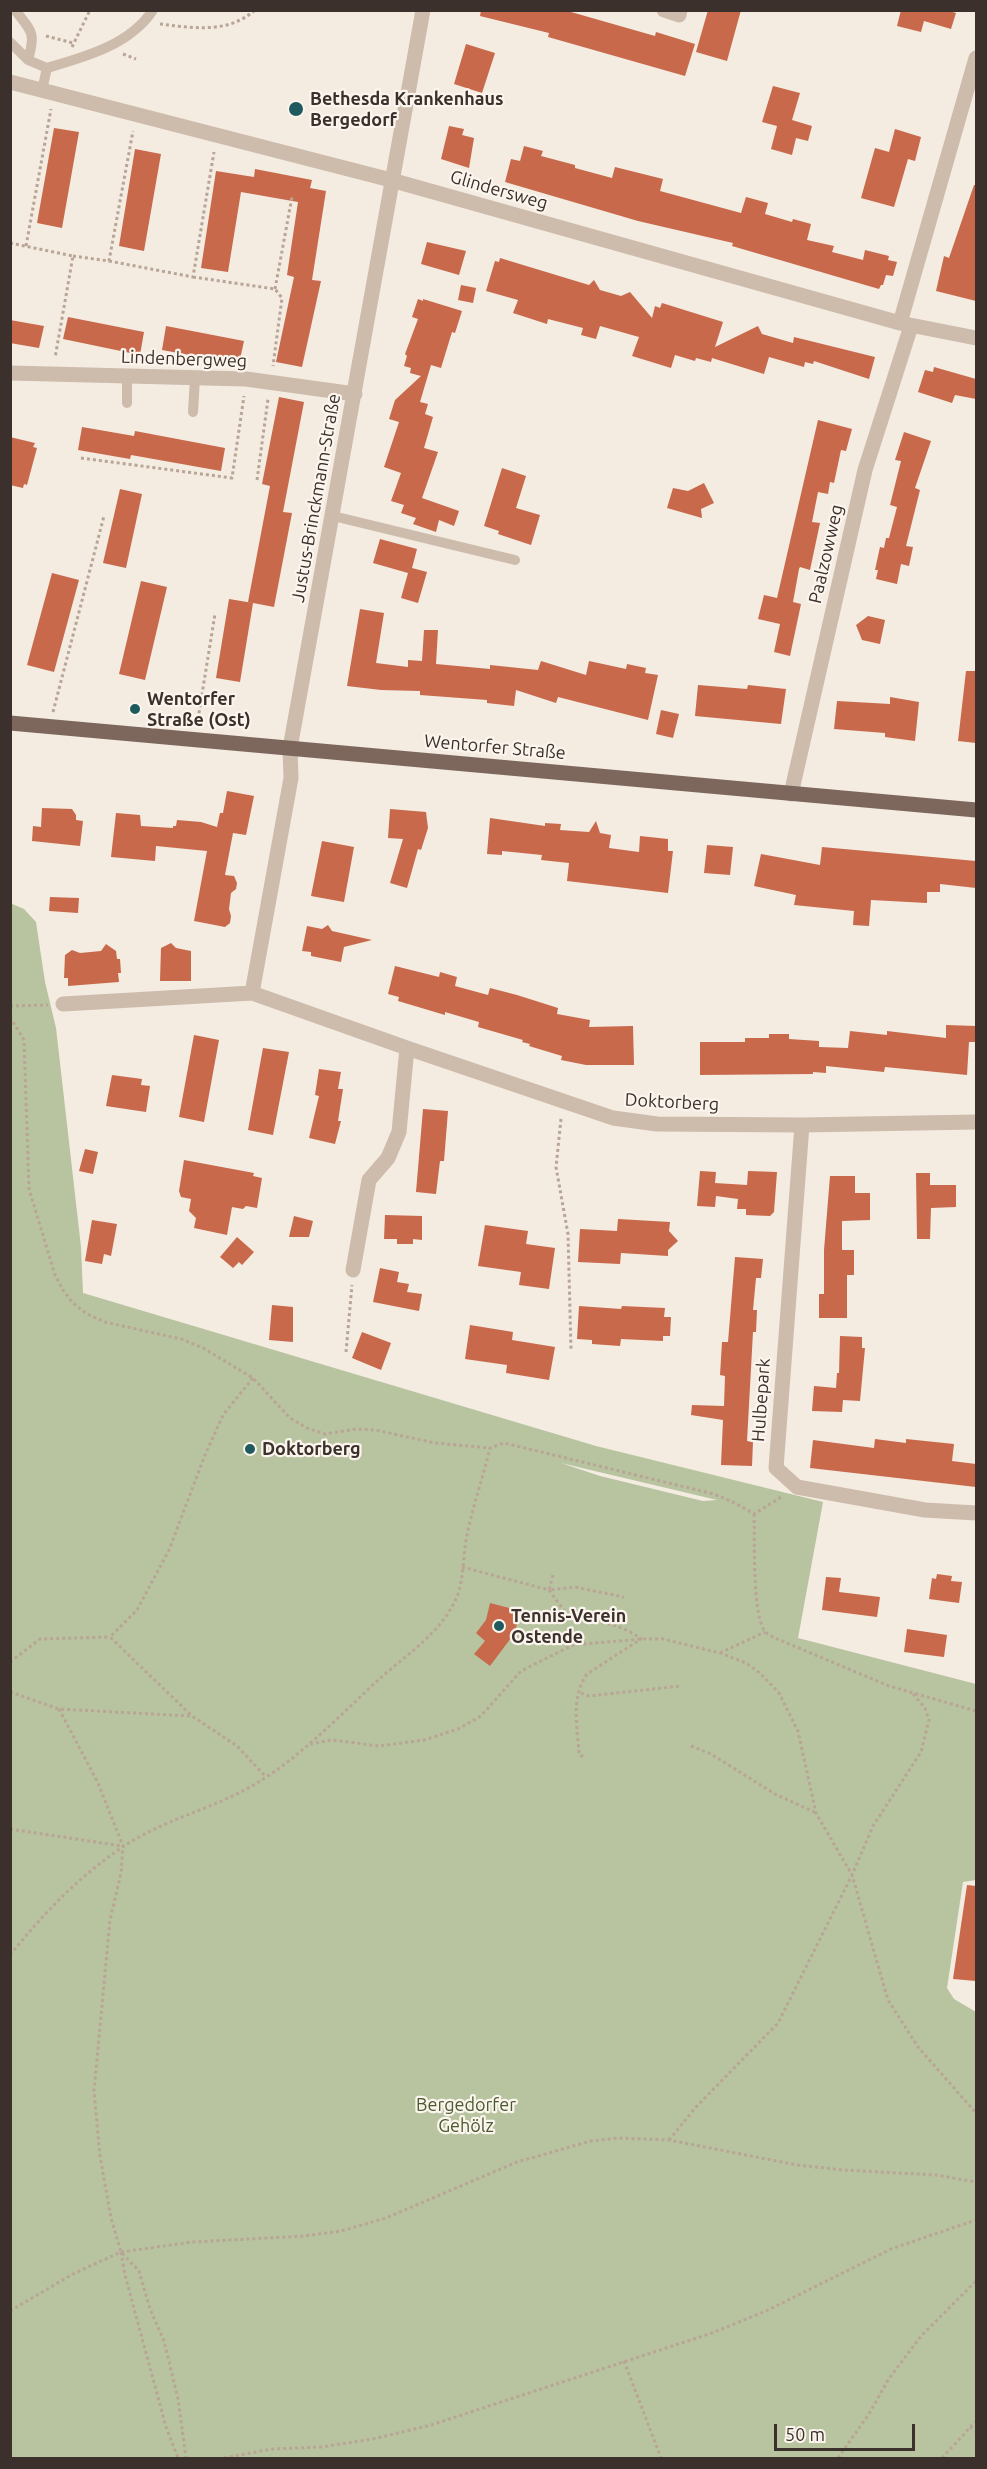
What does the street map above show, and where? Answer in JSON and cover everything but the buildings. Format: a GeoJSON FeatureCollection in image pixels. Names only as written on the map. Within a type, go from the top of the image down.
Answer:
{"type":"FeatureCollection","features":[{"type":"Feature","properties":{"kind":"main road","name":"Wentorfer Straße"},"geometry":{"type":"LineString","coordinates":[[10,723],[976,810]]}},
{"type":"Feature","properties":{"kind":"street","name":"Justus-Brinckmann-Straße"},"geometry":{"type":"LineString","coordinates":[[252,993],[291,778],[290,748],[423,10]]}},
{"type":"Feature","properties":{"kind":"street"},"geometry":{"type":"LineString","coordinates":[[664,10],[679,15],[680,10]]}},
{"type":"Feature","properties":{"kind":"street","name":"Paalzowweg"},"geometry":{"type":"LineString","coordinates":[[791,794],[865,470],[906,325],[976,58]]}},
{"type":"Feature","properties":{"kind":"street","name":"Glindersweg"},"geometry":{"type":"LineString","coordinates":[[10,82],[391,180],[906,325],[976,338]]}},
{"type":"Feature","properties":{"kind":"street","name":"Lindenbergweg"},"geometry":{"type":"LineString","coordinates":[[10,373],[246,379],[355,394]]}},
{"type":"Feature","properties":{"kind":"street","name":"Doktorberg"},"geometry":{"type":"LineString","coordinates":[[63,1004],[252,993],[613,1118],[657,1124],[802,1125],[976,1122]]}},
{"type":"Feature","properties":{"kind":"street"},"geometry":{"type":"LineString","coordinates":[[353,1270],[369,1180],[387,1158],[399,1132],[407,1048]]}},
{"type":"Feature","properties":{"kind":"street","name":"Hulbepark"},"geometry":{"type":"LineString","coordinates":[[797,1487],[776,1468],[802,1125]]}},
{"type":"Feature","properties":{"kind":"street"},"geometry":{"type":"LineString","coordinates":[[797,1487],[925,1510],[976,1513]]}},
{"type":"Feature","properties":{"kind":"lane"},"geometry":{"type":"LineString","coordinates":[[15,10],[34,40],[28,60]]}},
{"type":"Feature","properties":{"kind":"lane"},"geometry":{"type":"LineString","coordinates":[[10,42],[28,60],[47,68],[69,62],[113,44],[150,15]]}},
{"type":"Feature","properties":{"kind":"lane"},"geometry":{"type":"LineString","coordinates":[[47,68],[48,91]]}},
{"type":"Feature","properties":{"kind":"lane"},"geometry":{"type":"LineString","coordinates":[[127,377],[127,403]]}},
{"type":"Feature","properties":{"kind":"lane"},"geometry":{"type":"LineString","coordinates":[[193,412],[195,378]]}},
{"type":"Feature","properties":{"kind":"lane"},"geometry":{"type":"LineString","coordinates":[[333,516],[515,560]]}},
{"type":"Feature","properties":{"kind":"path"},"geometry":{"type":"LineString","coordinates":[[69,62],[73,43],[90,10]]}},
{"type":"Feature","properties":{"kind":"path"},"geometry":{"type":"LineString","coordinates":[[150,15],[171,25],[215,28],[239,22],[255,10]]}},
{"type":"Feature","properties":{"kind":"path"},"geometry":{"type":"LineString","coordinates":[[31,32],[73,43]]}},
{"type":"Feature","properties":{"kind":"path"},"geometry":{"type":"LineString","coordinates":[[26,246],[48,91]]}},
{"type":"Feature","properties":{"kind":"path"},"geometry":{"type":"LineString","coordinates":[[109,261],[136,114]]}},
{"type":"Feature","properties":{"kind":"path"},"geometry":{"type":"LineString","coordinates":[[193,277],[218,135]]}},
{"type":"Feature","properties":{"kind":"path"},"geometry":{"type":"LineString","coordinates":[[275,290],[292,197]]}},
{"type":"Feature","properties":{"kind":"path"},"geometry":{"type":"LineString","coordinates":[[10,243],[275,290],[282,298],[257,480]]}},
{"type":"Feature","properties":{"kind":"path"},"geometry":{"type":"LineString","coordinates":[[52,375],[73,256]]}},
{"type":"Feature","properties":{"kind":"path"},"geometry":{"type":"LineString","coordinates":[[81,458],[232,478],[246,379]]}},
{"type":"Feature","properties":{"kind":"path"},"geometry":{"type":"LineString","coordinates":[[49,727],[104,516]]}},
{"type":"Feature","properties":{"kind":"path"},"geometry":{"type":"LineString","coordinates":[[194,739],[215,614]]}},
{"type":"Feature","properties":{"kind":"path"},"geometry":{"type":"LineString","coordinates":[[10,1006],[63,1004]]}},
{"type":"Feature","properties":{"kind":"path"},"geometry":{"type":"LineString","coordinates":[[10,1017],[24,1040],[29,1189],[55,1275],[63,1290],[74,1303],[96,1318],[181,1339],[203,1348],[253,1378],[290,1419],[325,1434],[356,1429],[375,1430],[435,1443],[490,1448],[504,1443],[714,1494],[754,1514]]}},
{"type":"Feature","properties":{"kind":"path"},"geometry":{"type":"LineString","coordinates":[[563,1101],[556,1167],[567,1234],[571,1350]]}},
{"type":"Feature","properties":{"kind":"path"},"geometry":{"type":"LineString","coordinates":[[346,1352],[353,1270]]}},
{"type":"Feature","properties":{"kind":"path"},"geometry":{"type":"LineString","coordinates":[[10,1662],[40,1639],[110,1637],[137,1610],[170,1550],[205,1455],[223,1415],[253,1378]]}},
{"type":"Feature","properties":{"kind":"path"},"geometry":{"type":"LineString","coordinates":[[10,1955],[75,1882],[123,1846],[156,1826],[239,1793],[266,1777],[308,1745],[396,1664],[426,1641],[443,1620],[458,1593],[467,1535],[490,1448]]}},
{"type":"Feature","properties":{"kind":"path"},"geometry":{"type":"LineString","coordinates":[[754,1514],[797,1487]]}},
{"type":"Feature","properties":{"kind":"path"},"geometry":{"type":"LineString","coordinates":[[754,1514],[756,1591],[760,1620],[765,1632],[913,1694],[976,1711]]}},
{"type":"Feature","properties":{"kind":"path"},"geometry":{"type":"LineString","coordinates":[[462,1567],[549,1590],[575,1587],[624,1597]]}},
{"type":"Feature","properties":{"kind":"path"},"geometry":{"type":"LineString","coordinates":[[549,1590],[553,1575]]}},
{"type":"Feature","properties":{"kind":"path"},"geometry":{"type":"LineString","coordinates":[[549,1590],[568,1616],[618,1626],[631,1631],[641,1639]]}},
{"type":"Feature","properties":{"kind":"path"},"geometry":{"type":"LineString","coordinates":[[720,1653],[765,1632]]}},
{"type":"Feature","properties":{"kind":"path"},"geometry":{"type":"LineString","coordinates":[[110,1637],[192,1716],[237,1746],[266,1777]]}},
{"type":"Feature","properties":{"kind":"path"},"geometry":{"type":"LineString","coordinates":[[586,1755],[581,1756],[579,1752],[576,1701],[587,1674],[641,1639]]}},
{"type":"Feature","properties":{"kind":"path"},"geometry":{"type":"LineString","coordinates":[[308,1745],[332,1740],[379,1746],[432,1737],[458,1729],[481,1716],[521,1671],[573,1645],[663,1639],[720,1653],[746,1663],[760,1673],[779,1693],[798,1731],[816,1813],[852,1875],[888,2000],[918,2047],[976,2113]]}},
{"type":"Feature","properties":{"kind":"path"},"geometry":{"type":"LineString","coordinates":[[580,1693],[589,1696],[680,1686]]}},
{"type":"Feature","properties":{"kind":"path"},"geometry":{"type":"LineString","coordinates":[[10,1692],[59,1709],[192,1716]]}},
{"type":"Feature","properties":{"kind":"path"},"geometry":{"type":"LineString","coordinates":[[669,2140],[696,2107],[778,2023],[852,1875],[873,1826],[921,1752],[929,1720],[925,1708],[913,1694]]}},
{"type":"Feature","properties":{"kind":"path"},"geometry":{"type":"LineString","coordinates":[[59,1709],[98,1784],[123,1846],[121,1873],[110,1920],[94,2091],[102,2167],[111,2218],[166,2427],[178,2458]]}},
{"type":"Feature","properties":{"kind":"path"},"geometry":{"type":"LineString","coordinates":[[691,1746],[711,1754],[775,1794],[816,1813]]}},
{"type":"Feature","properties":{"kind":"path"},"geometry":{"type":"LineString","coordinates":[[10,1829],[123,1846]]}},
{"type":"Feature","properties":{"kind":"path"},"geometry":{"type":"LineString","coordinates":[[10,2311],[73,2274],[121,2252],[192,2242],[304,2236],[341,2231],[386,2218],[517,2162],[568,2147],[618,2138],[669,2140],[796,2165],[936,2175],[976,2182]]}},
{"type":"Feature","properties":{"kind":"path"},"geometry":{"type":"LineString","coordinates":[[224,2458],[272,2449],[321,2447],[373,2439],[431,2425],[712,2333],[766,2311],[891,2249],[976,2220]]}},
{"type":"Feature","properties":{"kind":"path"},"geometry":{"type":"LineString","coordinates":[[121,2252],[139,2271],[150,2309],[164,2341],[178,2399],[186,2458]]}},
{"type":"Feature","properties":{"kind":"path"},"geometry":{"type":"LineString","coordinates":[[838,2458],[869,2414],[888,2379],[921,2336],[976,2281]]}},
{"type":"Feature","properties":{"kind":"path"},"geometry":{"type":"LineString","coordinates":[[624,2361],[661,2458]]}},
{"type":"Feature","properties":{"kind":"path"},"geometry":{"type":"LineString","coordinates":[[942,2458],[976,2421]]}},
{"type":"Feature","properties":{"kind":"path"},"geometry":{"type":"LineString","coordinates":[[970,2427],[976,2432]]}},
{"type":"Feature","properties":{"kind":"green space","name":"Bergedorfer Gehölz"},"geometry":{"type":"Polygon","coordinates":[[[10,903],[24,909],[36,922],[45,982],[56,1028],[81,1247],[83,1293],[596,1446],[823,1502],[798,1638],[976,1684],[976,1880],[963,1882],[947,1988],[954,1999],[976,2012],[976,2458],[11,2458],[10,903]],[[561,1463],[600,1476],[703,1501],[717,1500],[561,1463]]]}},
{"type":"Feature","properties":{"kind":"place","name":"Bethesda Krankenhaus Bergedorf"},"geometry":{"type":"Point","coordinates":[296,109]}},
{"type":"Feature","properties":{"kind":"place","name":"Wentorfer Straße (Ost)"},"geometry":{"type":"Point","coordinates":[135,709]}},
{"type":"Feature","properties":{"kind":"place","name":"Doktorberg"},"geometry":{"type":"Point","coordinates":[250,1449]}},
{"type":"Feature","properties":{"kind":"place","name":"Tennis-Verein Ostende"},"geometry":{"type":"Point","coordinates":[499,1626]}}]}
